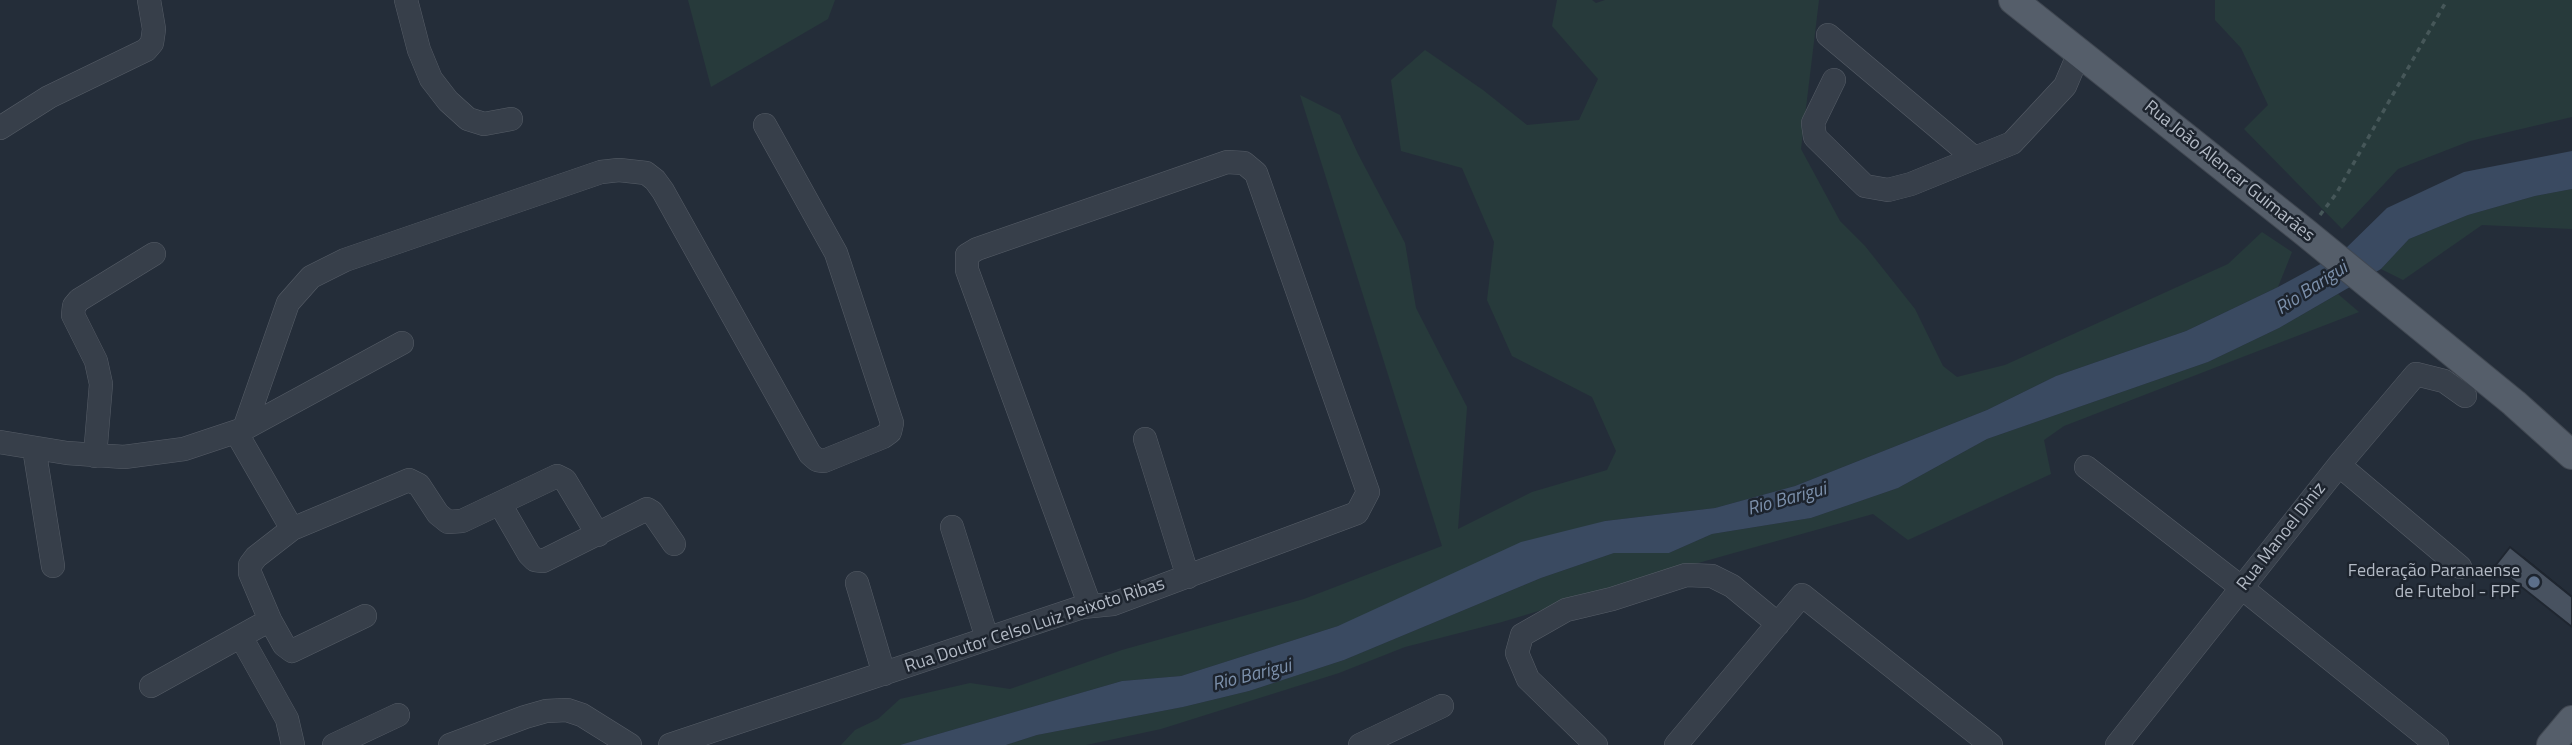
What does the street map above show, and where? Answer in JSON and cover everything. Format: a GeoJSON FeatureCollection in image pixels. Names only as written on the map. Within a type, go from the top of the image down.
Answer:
{"type":"FeatureCollection","features":[{"type":"Feature","properties":{"kind":"main road","name":"Rua João Alencar Guimarães"},"geometry":{"type":"LineString","coordinates":[[2013,0],[2570,448]]}},
{"type":"Feature","properties":{"kind":"main road"},"geometry":{"type":"LineString","coordinates":[[2552,745],[2572,720]]}},
{"type":"Feature","properties":{"kind":"street"},"geometry":{"type":"LineString","coordinates":[[0,128],[49,97],[146,50],[152,43],[154,30],[149,0]]}},
{"type":"Feature","properties":{"kind":"street"},"geometry":{"type":"LineString","coordinates":[[406,0],[419,50],[431,79],[448,101],[468,119],[484,124],[511,119]]}},
{"type":"Feature","properties":{"kind":"street"},"geometry":{"type":"LineString","coordinates":[[1828,35],[1973,157]]}},
{"type":"Feature","properties":{"kind":"street"},"geometry":{"type":"LineString","coordinates":[[1834,80],[1813,123],[1815,137],[1825,150],[1865,186],[1888,190],[1911,184],[2012,143],[2065,86],[2079,53]]}},
{"type":"Feature","properties":{"kind":"street"},"geometry":{"type":"LineString","coordinates":[[292,529],[240,431],[288,303],[311,277],[345,260],[372,251],[394,251],[407,247],[441,227],[601,172],[633,170],[646,173],[655,180],[810,454],[817,460],[824,461],[890,432],[892,423],[836,253],[765,125]]}},
{"type":"Feature","properties":{"kind":"street","name":"Rua Doutor Celso Luiz Peixoto Ribas"},"geometry":{"type":"LineString","coordinates":[[670,745],[987,638],[1090,606],[1113,604],[1357,513],[1368,492],[1256,173],[1244,163],[1227,162],[977,249],[967,255],[967,270],[1090,606]]}},
{"type":"Feature","properties":{"kind":"street"},"geometry":{"type":"LineString","coordinates":[[95,456],[101,384],[96,361],[73,315],[74,306],[79,300],[154,254]]}},
{"type":"Feature","properties":{"kind":"street"},"geometry":{"type":"LineString","coordinates":[[0,442],[95,456],[155,454],[184,449],[240,431],[402,342]]}},
{"type":"Feature","properties":{"kind":"street","name":"Rua Manoel Diniz"},"geometry":{"type":"LineString","coordinates":[[2117,745],[2339,465],[2416,374],[2444,381],[2465,396]]}},
{"type":"Feature","properties":{"kind":"street"},"geometry":{"type":"LineString","coordinates":[[1145,439],[1188,577]]}},
{"type":"Feature","properties":{"kind":"street"},"geometry":{"type":"LineString","coordinates":[[34,448],[53,566]]}},
{"type":"Feature","properties":{"kind":"street"},"geometry":{"type":"LineString","coordinates":[[2339,465],[2460,567]]}},
{"type":"Feature","properties":{"kind":"street"},"geometry":{"type":"LineString","coordinates":[[2086,467],[2437,745]]}},
{"type":"Feature","properties":{"kind":"street"},"geometry":{"type":"LineString","coordinates":[[365,616],[292,651],[284,645],[270,620],[250,573],[250,565],[256,557],[292,529],[409,480],[419,485],[438,514],[448,522],[462,521],[557,476],[565,480],[598,535]]}},
{"type":"Feature","properties":{"kind":"street"},"geometry":{"type":"LineString","coordinates":[[500,504],[535,560],[543,561],[647,509],[652,512],[674,544]]}},
{"type":"Feature","properties":{"kind":"street"},"geometry":{"type":"LineString","coordinates":[[953,527],[987,638]]}},
{"type":"Feature","properties":{"kind":"street"},"geometry":{"type":"LineString","coordinates":[[1596,745],[1528,679],[1517,653],[1522,635],[1566,610],[1612,599],[1686,575],[1712,576],[1732,586],[1778,624]]}},
{"type":"Feature","properties":{"kind":"street"},"geometry":{"type":"LineString","coordinates":[[857,583],[884,674]]}},
{"type":"Feature","properties":{"kind":"street"},"geometry":{"type":"LineString","coordinates":[[1676,745],[1802,595],[1991,745]]}},
{"type":"Feature","properties":{"kind":"street"},"geometry":{"type":"LineString","coordinates":[[151,685],[270,620]]}},
{"type":"Feature","properties":{"kind":"street"},"geometry":{"type":"LineString","coordinates":[[241,637],[287,719],[293,745]]}},
{"type":"Feature","properties":{"kind":"street"},"geometry":{"type":"LineString","coordinates":[[1360,745],[1442,706]]}},
{"type":"Feature","properties":{"kind":"street"},"geometry":{"type":"LineString","coordinates":[[450,745],[525,717],[547,711],[567,710],[582,715],[629,745]]}},
{"type":"Feature","properties":{"kind":"street"},"geometry":{"type":"LineString","coordinates":[[334,745],[398,715]]}},
{"type":"Feature","properties":{"kind":"path"},"geometry":{"type":"LineString","coordinates":[[2305,233],[2336,194],[2447,0]]}},
{"type":"Feature","properties":{"kind":"shaded area"},"geometry":{"type":"Polygon","coordinates":[[[688,0],[835,0],[828,19],[711,87],[688,0]]]}},
{"type":"Feature","properties":{"kind":"shaded area"},"geometry":{"type":"Polygon","coordinates":[[[1557,0],[1592,0],[1596,3],[1605,0],[1819,0],[1801,149],[1840,221],[1865,246],[1915,309],[1943,366],[1957,377],[2005,365],[2228,264],[2262,232],[2292,252],[2278,287],[2186,331],[2056,376],[1987,410],[1795,486],[1715,508],[1605,521],[1338,626],[1181,676],[1122,681],[900,745],[841,745],[855,730],[878,719],[900,699],[970,683],[1010,689],[1122,650],[1304,599],[1442,546],[1300,95],[1340,115],[1405,243],[1416,308],[1467,407],[1458,529],[1532,492],[1607,470],[1616,451],[1592,397],[1512,356],[1487,300],[1494,242],[1462,168],[1401,151],[1391,80],[1425,50],[1483,90],[1527,125],[1579,120],[1598,79],[1552,26],[1557,0]]]}},
{"type":"Feature","properties":{"kind":"shaded area"},"geometry":{"type":"Polygon","coordinates":[[[2215,0],[2572,0],[2572,117],[2470,141],[2398,169],[2342,229],[2244,129],[2268,105],[2241,48],[2215,20],[2215,0]]]}},
{"type":"Feature","properties":{"kind":"shaded area"},"geometry":{"type":"Polygon","coordinates":[[[2572,189],[2572,229],[2482,225],[2403,280],[2381,269],[2409,239],[2468,215],[2535,196],[2572,189]]]}},
{"type":"Feature","properties":{"kind":"shaded area"},"geometry":{"type":"Polygon","coordinates":[[[2338,294],[2359,312],[2064,426],[2044,440],[2051,474],[1908,540],[1873,514],[1502,622],[1405,647],[1339,673],[1161,729],[1086,745],[1006,745],[1037,735],[1183,707],[1249,691],[1344,660],[1541,578],[1614,553],[1669,553],[1712,534],[1811,518],[1898,488],[1987,439],[2208,362],[2279,328],[2338,294]]]}},
{"type":"Feature","properties":{"kind":"water","name":"Rio Barigui"},"geometry":{"type":"Polygon","coordinates":[[[2572,151],[2572,189],[2535,196],[2468,215],[2409,239],[2381,269],[2279,328],[2208,362],[1987,439],[1898,488],[1811,518],[1712,534],[1669,553],[1614,553],[1541,578],[1344,660],[1249,691],[1183,707],[1037,735],[1006,745],[900,745],[1122,681],[1181,676],[1338,626],[1521,542],[1605,521],[1715,508],[1795,486],[1987,410],[2056,376],[2186,331],[2341,253],[2387,208],[2464,172],[2572,151]]]}},
{"type":"Feature","properties":{"kind":"building","name":"Federação Paranaense de Futebol - FPF"},"geometry":{"type":"Polygon","coordinates":[[[2510,547],[2572,597],[2572,627],[2495,566],[2510,547]]]}},
{"type":"Feature","properties":{"kind":"place","name":"Federação Paranaense de Futebol - FPF"},"geometry":{"type":"Point","coordinates":[2534,582]}}]}
